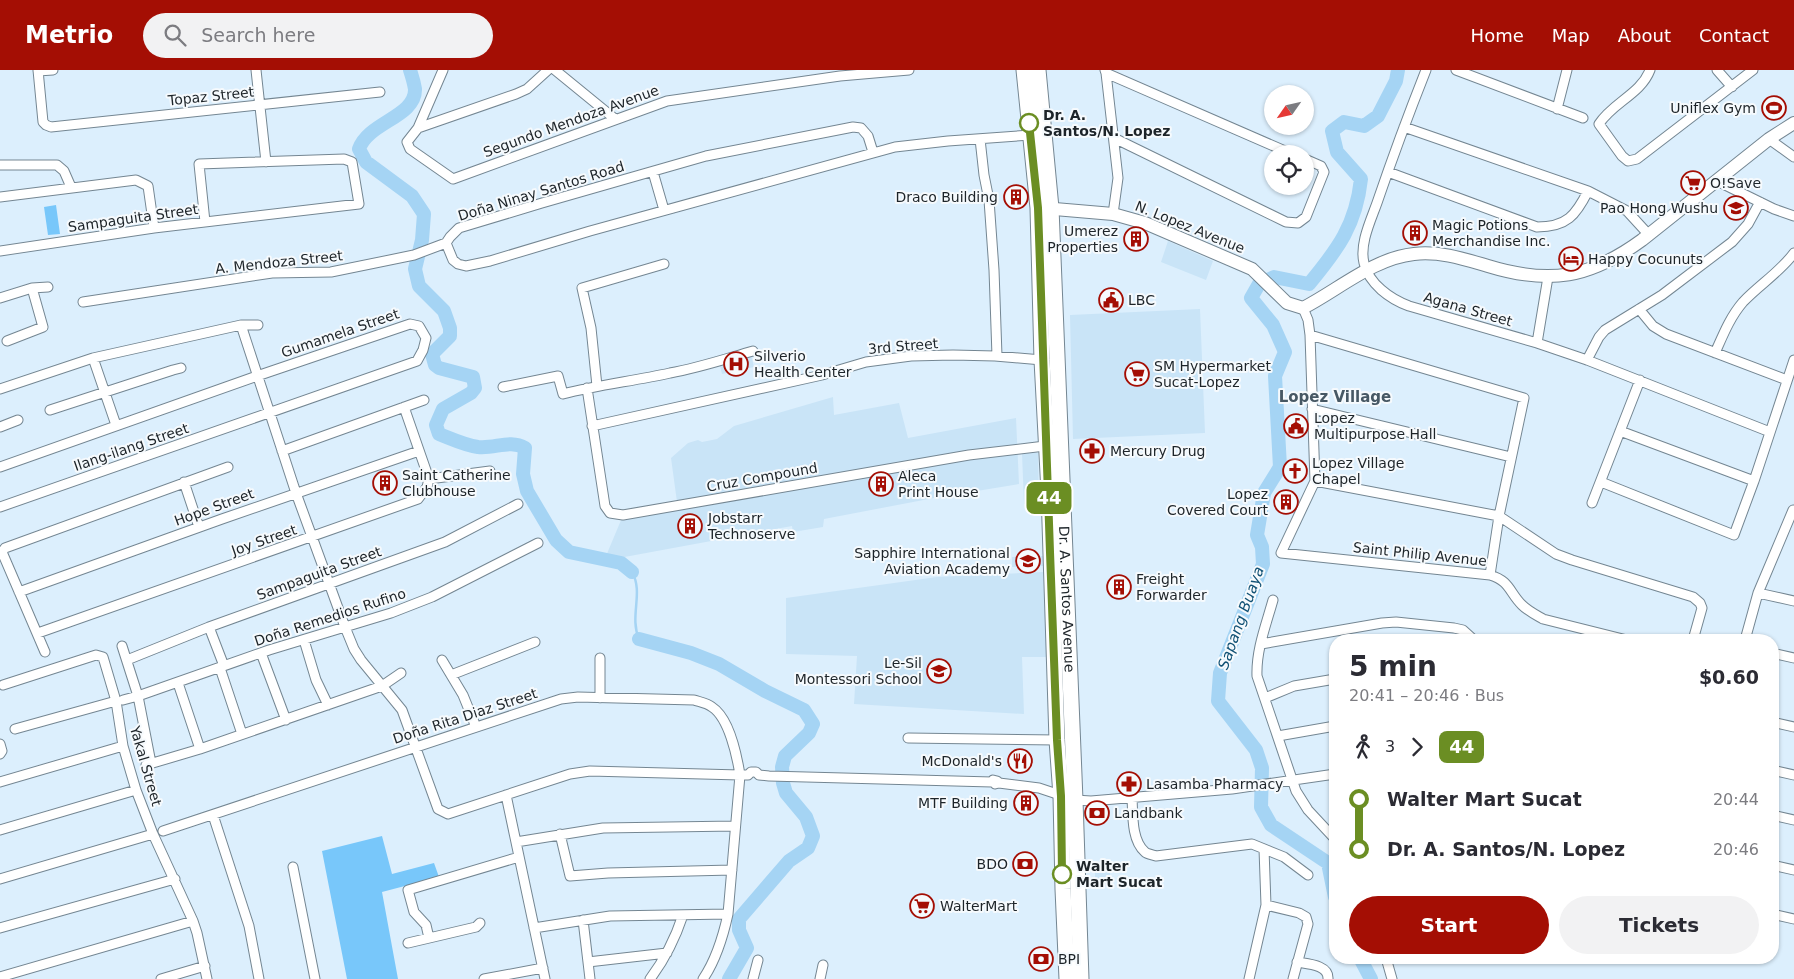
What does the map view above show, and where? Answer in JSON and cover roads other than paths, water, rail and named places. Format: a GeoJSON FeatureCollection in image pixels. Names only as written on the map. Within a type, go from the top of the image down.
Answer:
{"type":"FeatureCollection","features":[{"type":"Feature","properties":{"kind":"main road","name":"Dr. A. Santos Avenue"},"geometry":{"type":"LineString","coordinates":[[1024,70],[1030,135],[1045,208],[1042,360],[1051,438],[1049,492],[1057,740],[1068,798],[1062,890],[1067,979]]}},
{"type":"Feature","properties":{"kind":"main road","name":"Dr. A. Santos Avenue"},"geometry":{"type":"LineString","coordinates":[[1038,70],[1045,208],[1051,438],[1068,798],[1081,979]]}},
{"type":"Feature","properties":{"kind":"street"},"geometry":{"type":"LineString","coordinates":[[38,71],[53,70]]}},
{"type":"Feature","properties":{"kind":"street"},"geometry":{"type":"LineString","coordinates":[[205,222],[199,164],[266,162],[256,70]]}},
{"type":"Feature","properties":{"kind":"street"},"geometry":{"type":"LineString","coordinates":[[418,128],[443,70]]}},
{"type":"Feature","properties":{"kind":"street"},"geometry":{"type":"LineString","coordinates":[[418,128],[516,94],[527,89],[548,70]]}},
{"type":"Feature","properties":{"kind":"street"},"geometry":{"type":"LineString","coordinates":[[554,70],[615,119]]}},
{"type":"Feature","properties":{"kind":"street","name":"Segundo Mendoza Avenue"},"geometry":{"type":"LineString","coordinates":[[418,128],[407,142],[410,149],[453,179],[667,101],[840,76],[909,70]]}},
{"type":"Feature","properties":{"kind":"street"},"geometry":{"type":"LineString","coordinates":[[1367,271],[1363,261],[1364,243],[1426,70]]}},
{"type":"Feature","properties":{"kind":"street"},"geometry":{"type":"LineString","coordinates":[[1456,70],[1583,118]]}},
{"type":"Feature","properties":{"kind":"street"},"geometry":{"type":"LineString","coordinates":[[1557,109],[1567,70]]}},
{"type":"Feature","properties":{"kind":"street"},"geometry":{"type":"LineString","coordinates":[[1650,70],[1644,83],[1609,110],[1599,124],[1622,156],[1628,161],[1637,159],[1753,70]]}},
{"type":"Feature","properties":{"kind":"street"},"geometry":{"type":"LineString","coordinates":[[1718,70],[1732,87]]}},
{"type":"Feature","properties":{"kind":"street","name":"Topaz Street"},"geometry":{"type":"LineString","coordinates":[[38,71],[43,122],[51,127],[380,92]]}},
{"type":"Feature","properties":{"kind":"street"},"geometry":{"type":"LineString","coordinates":[[1106,72],[1118,178],[1113,214]]}},
{"type":"Feature","properties":{"kind":"street"},"geometry":{"type":"LineString","coordinates":[[1106,72],[1272,145]]}},
{"type":"Feature","properties":{"kind":"street"},"geometry":{"type":"LineString","coordinates":[[1695,634],[1702,608],[1697,599],[1556,554],[1499,516],[1315,481],[1310,335],[1303,322],[1301,308],[1386,260],[1400,256],[1426,253],[1452,256],[1515,274],[1548,277],[1570,274],[1603,265],[1624,253],[1769,139],[1794,123]]}},
{"type":"Feature","properties":{"kind":"street","name":"Doña Ninay Santos Road"},"geometry":{"type":"LineString","coordinates":[[446,243],[459,228],[706,156],[853,127],[861,128],[868,136],[873,152]]}},
{"type":"Feature","properties":{"kind":"street"},"geometry":{"type":"LineString","coordinates":[[1404,128],[1588,191],[1627,211],[1648,235]]}},
{"type":"Feature","properties":{"kind":"street"},"geometry":{"type":"LineString","coordinates":[[446,243],[453,260],[458,264],[466,266],[490,262],[664,210],[873,152],[895,147],[1030,135]]}},
{"type":"Feature","properties":{"kind":"street"},"geometry":{"type":"LineString","coordinates":[[1114,138],[1286,222],[1298,223],[1306,216],[1324,172],[1321,166],[1314,163]]}},
{"type":"Feature","properties":{"kind":"street"},"geometry":{"type":"LineString","coordinates":[[980,139],[989,200],[997,356]]}},
{"type":"Feature","properties":{"kind":"street"},"geometry":{"type":"LineString","coordinates":[[1769,139],[1794,156]]}},
{"type":"Feature","properties":{"kind":"street","name":"Sampaguita Street"},"geometry":{"type":"LineString","coordinates":[[0,251],[154,228],[359,204],[352,162],[344,159],[266,162]]}},
{"type":"Feature","properties":{"kind":"street"},"geometry":{"type":"LineString","coordinates":[[0,165],[57,165],[64,171],[71,187]]}},
{"type":"Feature","properties":{"kind":"street"},"geometry":{"type":"LineString","coordinates":[[653,172],[664,210]]}},
{"type":"Feature","properties":{"kind":"street"},"geometry":{"type":"LineString","coordinates":[[1388,172],[1537,227],[1556,225],[1566,221],[1579,210],[1588,191]]}},
{"type":"Feature","properties":{"kind":"street"},"geometry":{"type":"LineString","coordinates":[[0,197],[136,180],[148,186],[154,228]]}},
{"type":"Feature","properties":{"kind":"street"},"geometry":{"type":"LineString","coordinates":[[1717,180],[1760,202],[1794,216]]}},
{"type":"Feature","properties":{"kind":"street"},"geometry":{"type":"LineString","coordinates":[[1587,360],[1599,336],[1605,330],[1674,286],[1732,242],[1748,224],[1760,202]]}},
{"type":"Feature","properties":{"kind":"street","name":"N. Lopez Avenue"},"geometry":{"type":"LineString","coordinates":[[1045,208],[1113,214],[1145,222],[1252,269],[1287,303],[1301,308]]}},
{"type":"Feature","properties":{"kind":"street","name":"A. Mendoza Street"},"geometry":{"type":"LineString","coordinates":[[83,302],[272,274],[331,272],[417,254],[446,243]]}},
{"type":"Feature","properties":{"kind":"street"},"geometry":{"type":"LineString","coordinates":[[1715,353],[1730,319],[1742,304],[1787,262],[1794,253]]}},
{"type":"Feature","properties":{"kind":"street"},"geometry":{"type":"LineString","coordinates":[[597,386],[591,328],[582,288],[664,264]]}},
{"type":"Feature","properties":{"kind":"street","name":"Agana Street"},"geometry":{"type":"LineString","coordinates":[[1367,271],[1380,289],[1400,303],[1537,343],[1587,360],[1770,432]]}},
{"type":"Feature","properties":{"kind":"street"},"geometry":{"type":"LineString","coordinates":[[1537,343],[1548,277]]}},
{"type":"Feature","properties":{"kind":"street"},"geometry":{"type":"LineString","coordinates":[[0,298],[32,288],[48,287]]}},
{"type":"Feature","properties":{"kind":"street"},"geometry":{"type":"LineString","coordinates":[[7,341],[43,327],[32,288]]}},
{"type":"Feature","properties":{"kind":"street"},"geometry":{"type":"LineString","coordinates":[[1639,309],[1653,326],[1660,331],[1787,380]]}},
{"type":"Feature","properties":{"kind":"street","name":"Gumamela Street"},"geometry":{"type":"LineString","coordinates":[[257,376],[410,324],[419,326],[426,338],[423,350],[417,361],[270,413]]}},
{"type":"Feature","properties":{"kind":"street"},"geometry":{"type":"LineString","coordinates":[[0,389],[93,358],[241,326],[258,325]]}},
{"type":"Feature","properties":{"kind":"street"},"geometry":{"type":"LineString","coordinates":[[241,326],[296,493],[354,649],[402,710],[438,809],[442,812],[448,814],[557,777],[590,772],[744,775],[756,772],[759,775],[769,776],[995,782],[1039,788],[1068,798],[1091,801],[1255,786],[1329,775]]}},
{"type":"Feature","properties":{"kind":"street"},"geometry":{"type":"LineString","coordinates":[[1310,335],[1524,398],[1499,516],[1490,576]]}},
{"type":"Feature","properties":{"kind":"street"},"geometry":{"type":"LineString","coordinates":[[503,387],[558,376],[563,394],[586,388],[673,373],[752,351]]}},
{"type":"Feature","properties":{"kind":"street","name":"3rd Street"},"geometry":{"type":"LineString","coordinates":[[592,426],[822,375],[866,362],[911,356],[997,356],[1042,360]]}},
{"type":"Feature","properties":{"kind":"street"},"geometry":{"type":"LineString","coordinates":[[93,358],[116,425]]}},
{"type":"Feature","properties":{"kind":"street"},"geometry":{"type":"LineString","coordinates":[[1600,482],[1734,535],[1794,360]]}},
{"type":"Feature","properties":{"kind":"street"},"geometry":{"type":"LineString","coordinates":[[50,410],[181,368]]}},
{"type":"Feature","properties":{"kind":"street"},"geometry":{"type":"LineString","coordinates":[[0,467],[257,376]]}},
{"type":"Feature","properties":{"kind":"street"},"geometry":{"type":"LineString","coordinates":[[1592,503],[1640,380]]}},
{"type":"Feature","properties":{"kind":"street","name":"Cruz Compound"},"geometry":{"type":"LineString","coordinates":[[586,388],[605,506],[610,513],[624,515],[959,457],[1051,438]]}},
{"type":"Feature","properties":{"kind":"street"},"geometry":{"type":"LineString","coordinates":[[282,451],[424,400]]}},
{"type":"Feature","properties":{"kind":"street"},"geometry":{"type":"LineString","coordinates":[[404,407],[429,479],[490,471]]}},
{"type":"Feature","properties":{"kind":"street"},"geometry":{"type":"LineString","coordinates":[[1312,409],[1511,457]]}},
{"type":"Feature","properties":{"kind":"street","name":"Ilang-ilang Street"},"geometry":{"type":"LineString","coordinates":[[0,507],[270,413]]}},
{"type":"Feature","properties":{"kind":"street"},"geometry":{"type":"LineString","coordinates":[[0,427],[18,420]]}},
{"type":"Feature","properties":{"kind":"street"},"geometry":{"type":"LineString","coordinates":[[1620,431],[1754,481]]}},
{"type":"Feature","properties":{"kind":"street","name":"Hope Street"},"geometry":{"type":"LineString","coordinates":[[19,592],[419,451]]}},
{"type":"Feature","properties":{"kind":"street"},"geometry":{"type":"LineString","coordinates":[[45,652],[2,552],[4,548],[228,467]]}},
{"type":"Feature","properties":{"kind":"street","name":"Joy Street"},"geometry":{"type":"LineString","coordinates":[[38,633],[418,499],[427,487],[429,479]]}},
{"type":"Feature","properties":{"kind":"street","name":"Saint Philip Avenue"},"geometry":{"type":"LineString","coordinates":[[1315,481],[1281,554],[1490,576],[1503,580],[1522,605],[1535,615],[1543,619],[1603,634]]}},
{"type":"Feature","properties":{"kind":"street"},"geometry":{"type":"LineString","coordinates":[[184,482],[199,527]]}},
{"type":"Feature","properties":{"kind":"street","name":"Sampaguita Street"},"geometry":{"type":"LineString","coordinates":[[127,660],[209,627],[445,542],[518,504]]}},
{"type":"Feature","properties":{"kind":"street"},"geometry":{"type":"LineString","coordinates":[[1747,634],[1758,593],[1793,516]]}},
{"type":"Feature","properties":{"kind":"street","name":"Doña Remedios Rufino"},"geometry":{"type":"LineString","coordinates":[[15,729],[138,696],[261,653],[391,613],[432,597],[538,543]]}},
{"type":"Feature","properties":{"kind":"street"},"geometry":{"type":"LineString","coordinates":[[1758,593],[1794,601]]}},
{"type":"Feature","properties":{"kind":"street"},"geometry":{"type":"LineString","coordinates":[[1273,600],[1261,644],[1257,676],[1291,781],[1302,802],[1329,830]]}},
{"type":"Feature","properties":{"kind":"street"},"geometry":{"type":"LineString","coordinates":[[1261,644],[1396,622],[1454,628],[1463,630],[1467,634]]}},
{"type":"Feature","properties":{"kind":"street"},"geometry":{"type":"LineString","coordinates":[[209,627],[242,734]]}},
{"type":"Feature","properties":{"kind":"street"},"geometry":{"type":"LineString","coordinates":[[304,640],[316,680],[328,705]]}},
{"type":"Feature","properties":{"kind":"street"},"geometry":{"type":"LineString","coordinates":[[451,675],[535,642]]}},
{"type":"Feature","properties":{"kind":"street"},"geometry":{"type":"LineString","coordinates":[[122,646],[138,696],[148,764],[200,749],[382,686],[400,673]]}},
{"type":"Feature","properties":{"kind":"street"},"geometry":{"type":"LineString","coordinates":[[261,653],[286,720]]}},
{"type":"Feature","properties":{"kind":"street","name":"Yakal Street"},"geometry":{"type":"LineString","coordinates":[[3,685],[96,655],[103,657],[119,700],[123,746],[136,790],[153,834],[193,921],[207,979]]}},
{"type":"Feature","properties":{"kind":"street"},"geometry":{"type":"LineString","coordinates":[[1779,655],[1794,658]]}},
{"type":"Feature","properties":{"kind":"street"},"geometry":{"type":"LineString","coordinates":[[600,658],[600,698]]}},
{"type":"Feature","properties":{"kind":"street"},"geometry":{"type":"LineString","coordinates":[[442,660],[463,694],[476,727]]}},
{"type":"Feature","properties":{"kind":"street"},"geometry":{"type":"LineString","coordinates":[[1265,698],[1294,686],[1329,679]]}},
{"type":"Feature","properties":{"kind":"street"},"geometry":{"type":"LineString","coordinates":[[178,682],[200,749]]}},
{"type":"Feature","properties":{"kind":"street","name":"Doña Rita Diaz Street"},"geometry":{"type":"LineString","coordinates":[[163,831],[561,699],[694,700],[713,707],[720,715],[744,775],[735,826],[725,932],[709,970],[703,979]]}},
{"type":"Feature","properties":{"kind":"street"},"geometry":{"type":"LineString","coordinates":[[1779,724],[1794,727]]}},
{"type":"Feature","properties":{"kind":"street"},"geometry":{"type":"LineString","coordinates":[[1278,736],[1329,727]]}},
{"type":"Feature","properties":{"kind":"street"},"geometry":{"type":"LineString","coordinates":[[908,738],[1057,740]]}},
{"type":"Feature","properties":{"kind":"street"},"geometry":{"type":"LineString","coordinates":[[0,744],[2,751],[0,754]]}},
{"type":"Feature","properties":{"kind":"street"},"geometry":{"type":"LineString","coordinates":[[0,782],[123,746]]}},
{"type":"Feature","properties":{"kind":"street"},"geometry":{"type":"LineString","coordinates":[[1779,772],[1794,775]]}},
{"type":"Feature","properties":{"kind":"street"},"geometry":{"type":"LineString","coordinates":[[0,830],[136,790]]}},
{"type":"Feature","properties":{"kind":"street"},"geometry":{"type":"LineString","coordinates":[[506,795],[545,979]]}},
{"type":"Feature","properties":{"kind":"street"},"geometry":{"type":"LineString","coordinates":[[1132,797],[1135,833],[1139,844],[1145,852],[1156,856],[1252,844],[1284,857],[1308,875]]}},
{"type":"Feature","properties":{"kind":"street"},"geometry":{"type":"LineString","coordinates":[[213,815],[248,923],[259,979]]}},
{"type":"Feature","properties":{"kind":"street"},"geometry":{"type":"LineString","coordinates":[[1779,817],[1794,820]]}},
{"type":"Feature","properties":{"kind":"street"},"geometry":{"type":"LineString","coordinates":[[516,842],[603,828],[735,826]]}},
{"type":"Feature","properties":{"kind":"street"},"geometry":{"type":"LineString","coordinates":[[0,879],[153,834]]}},
{"type":"Feature","properties":{"kind":"street"},"geometry":{"type":"LineString","coordinates":[[560,834],[570,876],[608,873],[732,870]]}},
{"type":"Feature","properties":{"kind":"street"},"geometry":{"type":"LineString","coordinates":[[1249,979],[1266,906],[1264,849]]}},
{"type":"Feature","properties":{"kind":"street"},"geometry":{"type":"LineString","coordinates":[[429,938],[426,925],[414,912],[408,890],[519,858]]}},
{"type":"Feature","properties":{"kind":"street"},"geometry":{"type":"LineString","coordinates":[[293,867],[315,979]]}},
{"type":"Feature","properties":{"kind":"street"},"geometry":{"type":"LineString","coordinates":[[1779,867],[1794,870]]}},
{"type":"Feature","properties":{"kind":"street"},"geometry":{"type":"LineString","coordinates":[[0,928],[175,879]]}},
{"type":"Feature","properties":{"kind":"street"},"geometry":{"type":"LineString","coordinates":[[1266,906],[1299,913],[1306,917],[1308,924],[1293,979]]}},
{"type":"Feature","properties":{"kind":"street"},"geometry":{"type":"LineString","coordinates":[[534,928],[610,916],[728,914]]}},
{"type":"Feature","properties":{"kind":"street"},"geometry":{"type":"LineString","coordinates":[[650,979],[675,940],[683,915]]}},
{"type":"Feature","properties":{"kind":"street"},"geometry":{"type":"LineString","coordinates":[[1779,916],[1794,919]]}},
{"type":"Feature","properties":{"kind":"street"},"geometry":{"type":"LineString","coordinates":[[583,920],[590,979]]}},
{"type":"Feature","properties":{"kind":"street"},"geometry":{"type":"LineString","coordinates":[[0,977],[193,921]]}},
{"type":"Feature","properties":{"kind":"street"},"geometry":{"type":"LineString","coordinates":[[408,943],[476,927],[480,923]]}},
{"type":"Feature","properties":{"kind":"street"},"geometry":{"type":"LineString","coordinates":[[588,962],[667,953]]}},
{"type":"Feature","properties":{"kind":"street"},"geometry":{"type":"LineString","coordinates":[[753,979],[758,960]]}},
{"type":"Feature","properties":{"kind":"street"},"geometry":{"type":"LineString","coordinates":[[1297,962],[1322,968],[1329,975],[1328,979]]}},
{"type":"Feature","properties":{"kind":"street"},"geometry":{"type":"LineString","coordinates":[[820,979],[823,964]]}},
{"type":"Feature","properties":{"kind":"street"},"geometry":{"type":"LineString","coordinates":[[1388,964],[1392,979]]}},
{"type":"Feature","properties":{"kind":"street"},"geometry":{"type":"LineString","coordinates":[[161,979],[204,966]]}},
{"type":"Feature","properties":{"kind":"street"},"geometry":{"type":"LineString","coordinates":[[484,979],[543,968]]}},
{"type":"Feature","properties":{"kind":"waterway"},"geometry":{"type":"LineString","coordinates":[[410,70],[415,89],[413,99],[400,113],[372,132],[359,149],[366,162],[412,196],[424,214],[422,240],[415,269],[419,286],[444,311],[450,328],[450,336],[432,354],[435,365],[439,368],[473,377],[475,388],[471,393],[443,409],[436,425],[439,434],[478,447],[514,444],[525,448],[523,474],[527,491],[556,540],[569,552],[621,563],[632,572]]}},
{"type":"Feature","properties":{"kind":"waterway","name":"Sapang Buaya"},"geometry":{"type":"LineString","coordinates":[[1329,868],[1328,863],[1271,825],[1261,807],[1262,768],[1256,750],[1218,701],[1220,673],[1263,564],[1262,547],[1257,535],[1264,493],[1280,467],[1275,376],[1285,352],[1273,325],[1251,298],[1259,284],[1274,277],[1309,284],[1337,248],[1355,210],[1361,179],[1337,152],[1332,131],[1344,122],[1364,126],[1378,116],[1396,81],[1398,70]]}},
{"type":"Feature","properties":{"kind":"waterway"},"geometry":{"type":"LineString","coordinates":[[632,572],[637,588],[635,622],[639,639]]}},
{"type":"Feature","properties":{"kind":"waterway"},"geometry":{"type":"LineString","coordinates":[[639,639],[691,653],[719,664],[765,691],[804,710],[813,724],[809,733],[785,756],[782,767],[786,793],[806,817],[813,836],[808,848],[789,861],[739,919],[739,930],[747,948],[729,979]]}},
{"type":"Feature","properties":{"kind":"waterway","name":"Sapang Buaya"},"geometry":{"type":"LineString","coordinates":[[1363,964],[1371,979]]}},
{"type":"Feature","properties":{"kind":"place","name":"Uniflex Gym"},"geometry":{"type":"Point","coordinates":[1774,108]}},
{"type":"Feature","properties":{"kind":"place","name":"Dr. A. Santos/N. Lopez"},"geometry":{"type":"Point","coordinates":[1029,123]}},
{"type":"Feature","properties":{"kind":"place","name":"O!Save"},"geometry":{"type":"Point","coordinates":[1693,183]}},
{"type":"Feature","properties":{"kind":"place","name":"Draco Building"},"geometry":{"type":"Point","coordinates":[1016,197]}},
{"type":"Feature","properties":{"kind":"place","name":"Pao Hong Wushu"},"geometry":{"type":"Point","coordinates":[1736,208]}},
{"type":"Feature","properties":{"kind":"place","name":"Magic Potions Merchandise Inc."},"geometry":{"type":"Point","coordinates":[1415,233]}},
{"type":"Feature","properties":{"kind":"place","name":"Umerez Properties"},"geometry":{"type":"Point","coordinates":[1136,239]}},
{"type":"Feature","properties":{"kind":"place","name":"Happy Cocunuts"},"geometry":{"type":"Point","coordinates":[1571,259]}},
{"type":"Feature","properties":{"kind":"place","name":"LBC"},"geometry":{"type":"Point","coordinates":[1111,300]}},
{"type":"Feature","properties":{"kind":"place","name":"Silverio Health Center"},"geometry":{"type":"Point","coordinates":[736,364]}},
{"type":"Feature","properties":{"kind":"place","name":"SM Hypermarket Sucat-Lopez"},"geometry":{"type":"Point","coordinates":[1137,374]}},
{"type":"Feature","properties":{"kind":"place","name":"Lopez Multipurpose Hall"},"geometry":{"type":"Point","coordinates":[1296,426]}},
{"type":"Feature","properties":{"kind":"place","name":"Mercury Drug"},"geometry":{"type":"Point","coordinates":[1092,451]}},
{"type":"Feature","properties":{"kind":"place","name":"Lopez Village Chapel"},"geometry":{"type":"Point","coordinates":[1295,471]}},
{"type":"Feature","properties":{"kind":"place","name":"Saint Catherine Clubhouse"},"geometry":{"type":"Point","coordinates":[385,483]}},
{"type":"Feature","properties":{"kind":"place","name":"Aleca Print House"},"geometry":{"type":"Point","coordinates":[881,484]}},
{"type":"Feature","properties":{"kind":"place","name":"Lopez Covered Court"},"geometry":{"type":"Point","coordinates":[1286,502]}},
{"type":"Feature","properties":{"kind":"place","name":"Jobstarr Technoserve"},"geometry":{"type":"Point","coordinates":[690,526]}},
{"type":"Feature","properties":{"kind":"place","name":"Sapphire International Aviation Academy"},"geometry":{"type":"Point","coordinates":[1028,561]}},
{"type":"Feature","properties":{"kind":"place","name":"Freight Forwarder"},"geometry":{"type":"Point","coordinates":[1119,587]}},
{"type":"Feature","properties":{"kind":"place","name":"Le-Sil Montessori School"},"geometry":{"type":"Point","coordinates":[939,671]}},
{"type":"Feature","properties":{"kind":"place","name":"McDonald's"},"geometry":{"type":"Point","coordinates":[1020,761]}},
{"type":"Feature","properties":{"kind":"place","name":"Lasamba Pharmacy"},"geometry":{"type":"Point","coordinates":[1129,784]}},
{"type":"Feature","properties":{"kind":"place","name":"MTF Building"},"geometry":{"type":"Point","coordinates":[1026,803]}},
{"type":"Feature","properties":{"kind":"place","name":"Landbank"},"geometry":{"type":"Point","coordinates":[1097,813]}},
{"type":"Feature","properties":{"kind":"place","name":"BDO"},"geometry":{"type":"Point","coordinates":[1025,864]}},
{"type":"Feature","properties":{"kind":"place","name":"Walter Mart Sucat"},"geometry":{"type":"Point","coordinates":[1062,874]}},
{"type":"Feature","properties":{"kind":"place","name":"WalterMart"},"geometry":{"type":"Point","coordinates":[922,906]}},
{"type":"Feature","properties":{"kind":"place","name":"BPI"},"geometry":{"type":"Point","coordinates":[1041,959]}},
{"type":"Feature","properties":{"kind":"district","name":"Lopez Village"},"geometry":{"type":"Point","coordinates":[1335,397]}}]}
